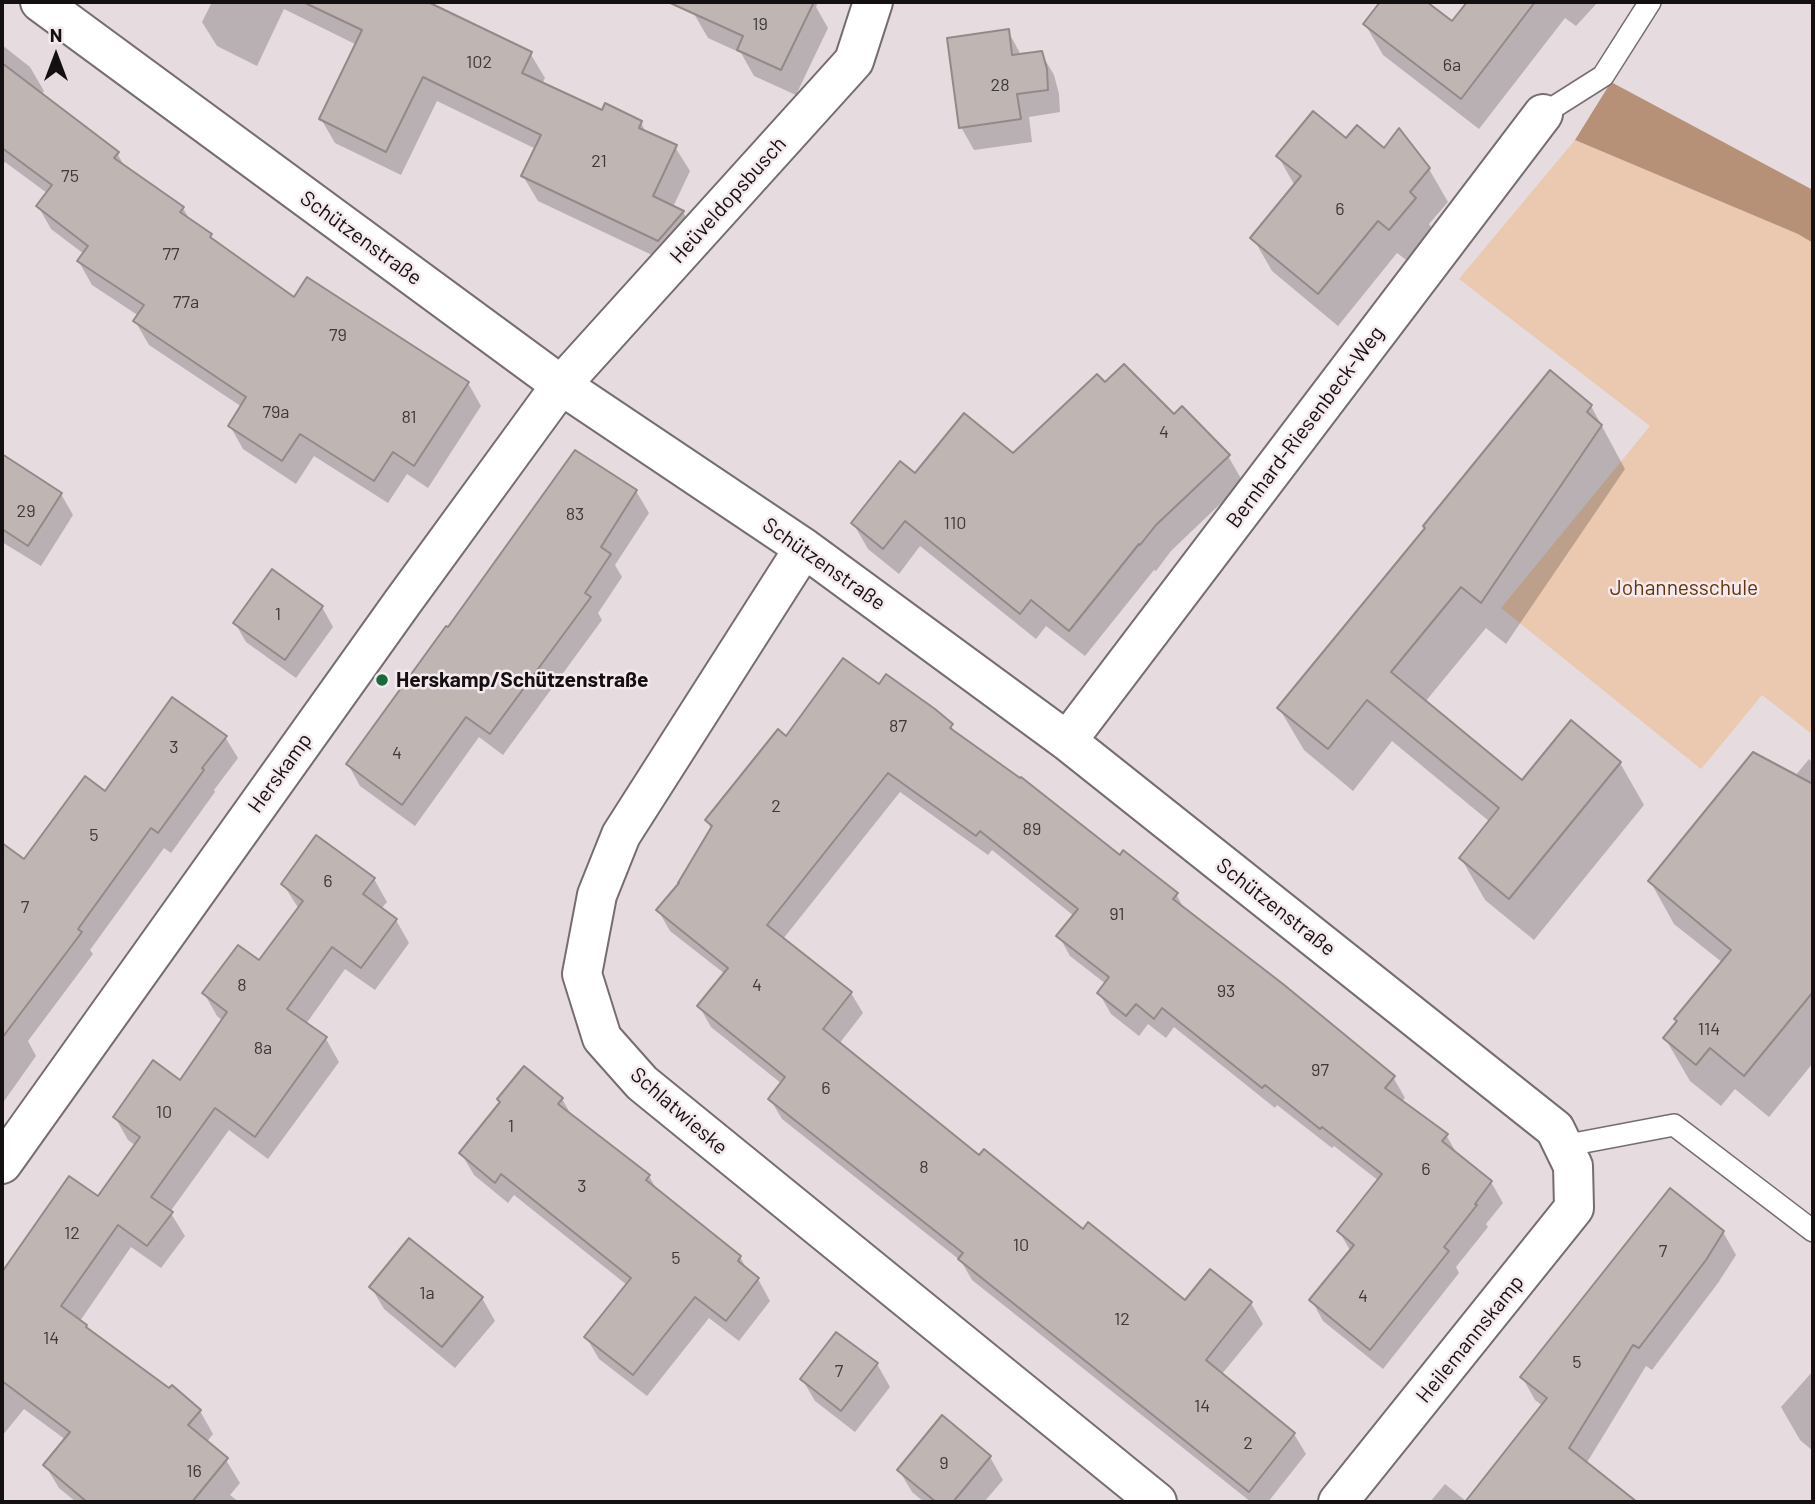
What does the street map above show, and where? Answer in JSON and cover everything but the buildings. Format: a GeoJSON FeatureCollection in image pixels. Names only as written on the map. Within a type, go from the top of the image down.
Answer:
{"type":"FeatureCollection","features":[{"type":"Feature","properties":{"kind":"street","name":"Schützenstraße"},"geometry":{"type":"LineString","coordinates":[[40,2],[561,385],[804,548],[1067,741],[1555,1129],[1568,1156]]}},
{"type":"Feature","properties":{"kind":"street","name":"Heüveldopsbusch"},"geometry":{"type":"LineString","coordinates":[[561,385],[854,61],[873,2]]}},
{"type":"Feature","properties":{"kind":"street","name":"Bernhard-Riesenbeck-Weg"},"geometry":{"type":"LineString","coordinates":[[1067,741],[1543,114]]}},
{"type":"Feature","properties":{"kind":"street","name":"Herskamp"},"geometry":{"type":"LineString","coordinates":[[2,1164],[394,614],[561,385]]}},
{"type":"Feature","properties":{"kind":"street","name":"Schlatwieske"},"geometry":{"type":"LineString","coordinates":[[804,548],[621,835],[597,895],[582,974],[602,1038],[642,1083],[1157,1502]]}},
{"type":"Feature","properties":{"kind":"street","name":"Heilemannskamp"},"geometry":{"type":"LineString","coordinates":[[1338,1502],[1574,1208],[1568,1156]]}},
{"type":"Feature","properties":{"kind":"lane"},"geometry":{"type":"LineString","coordinates":[[1543,114],[1603,76],[1650,2]]}},
{"type":"Feature","properties":{"kind":"lane"},"geometry":{"type":"LineString","coordinates":[[1568,1156],[1674,1125],[1813,1231]]}},
{"type":"Feature","properties":{"kind":"green space","name":"Johannesschule"},"geometry":{"type":"Polygon","coordinates":[[[1575,140],[1798,234],[1813,243],[1813,735],[1762,695],[1701,769],[1501,608],[1650,426],[1459,279],[1575,140]]]}},
{"type":"Feature","properties":{"kind":"shaded area"},"geometry":{"type":"Polygon","coordinates":[[[1611,82],[1813,190],[1813,243],[1798,234],[1575,140],[1611,82]]]}},
{"type":"Feature","properties":{"kind":"place","name":"Herskamp/Schützenstraße"},"geometry":{"type":"Point","coordinates":[382,680]}}]}
